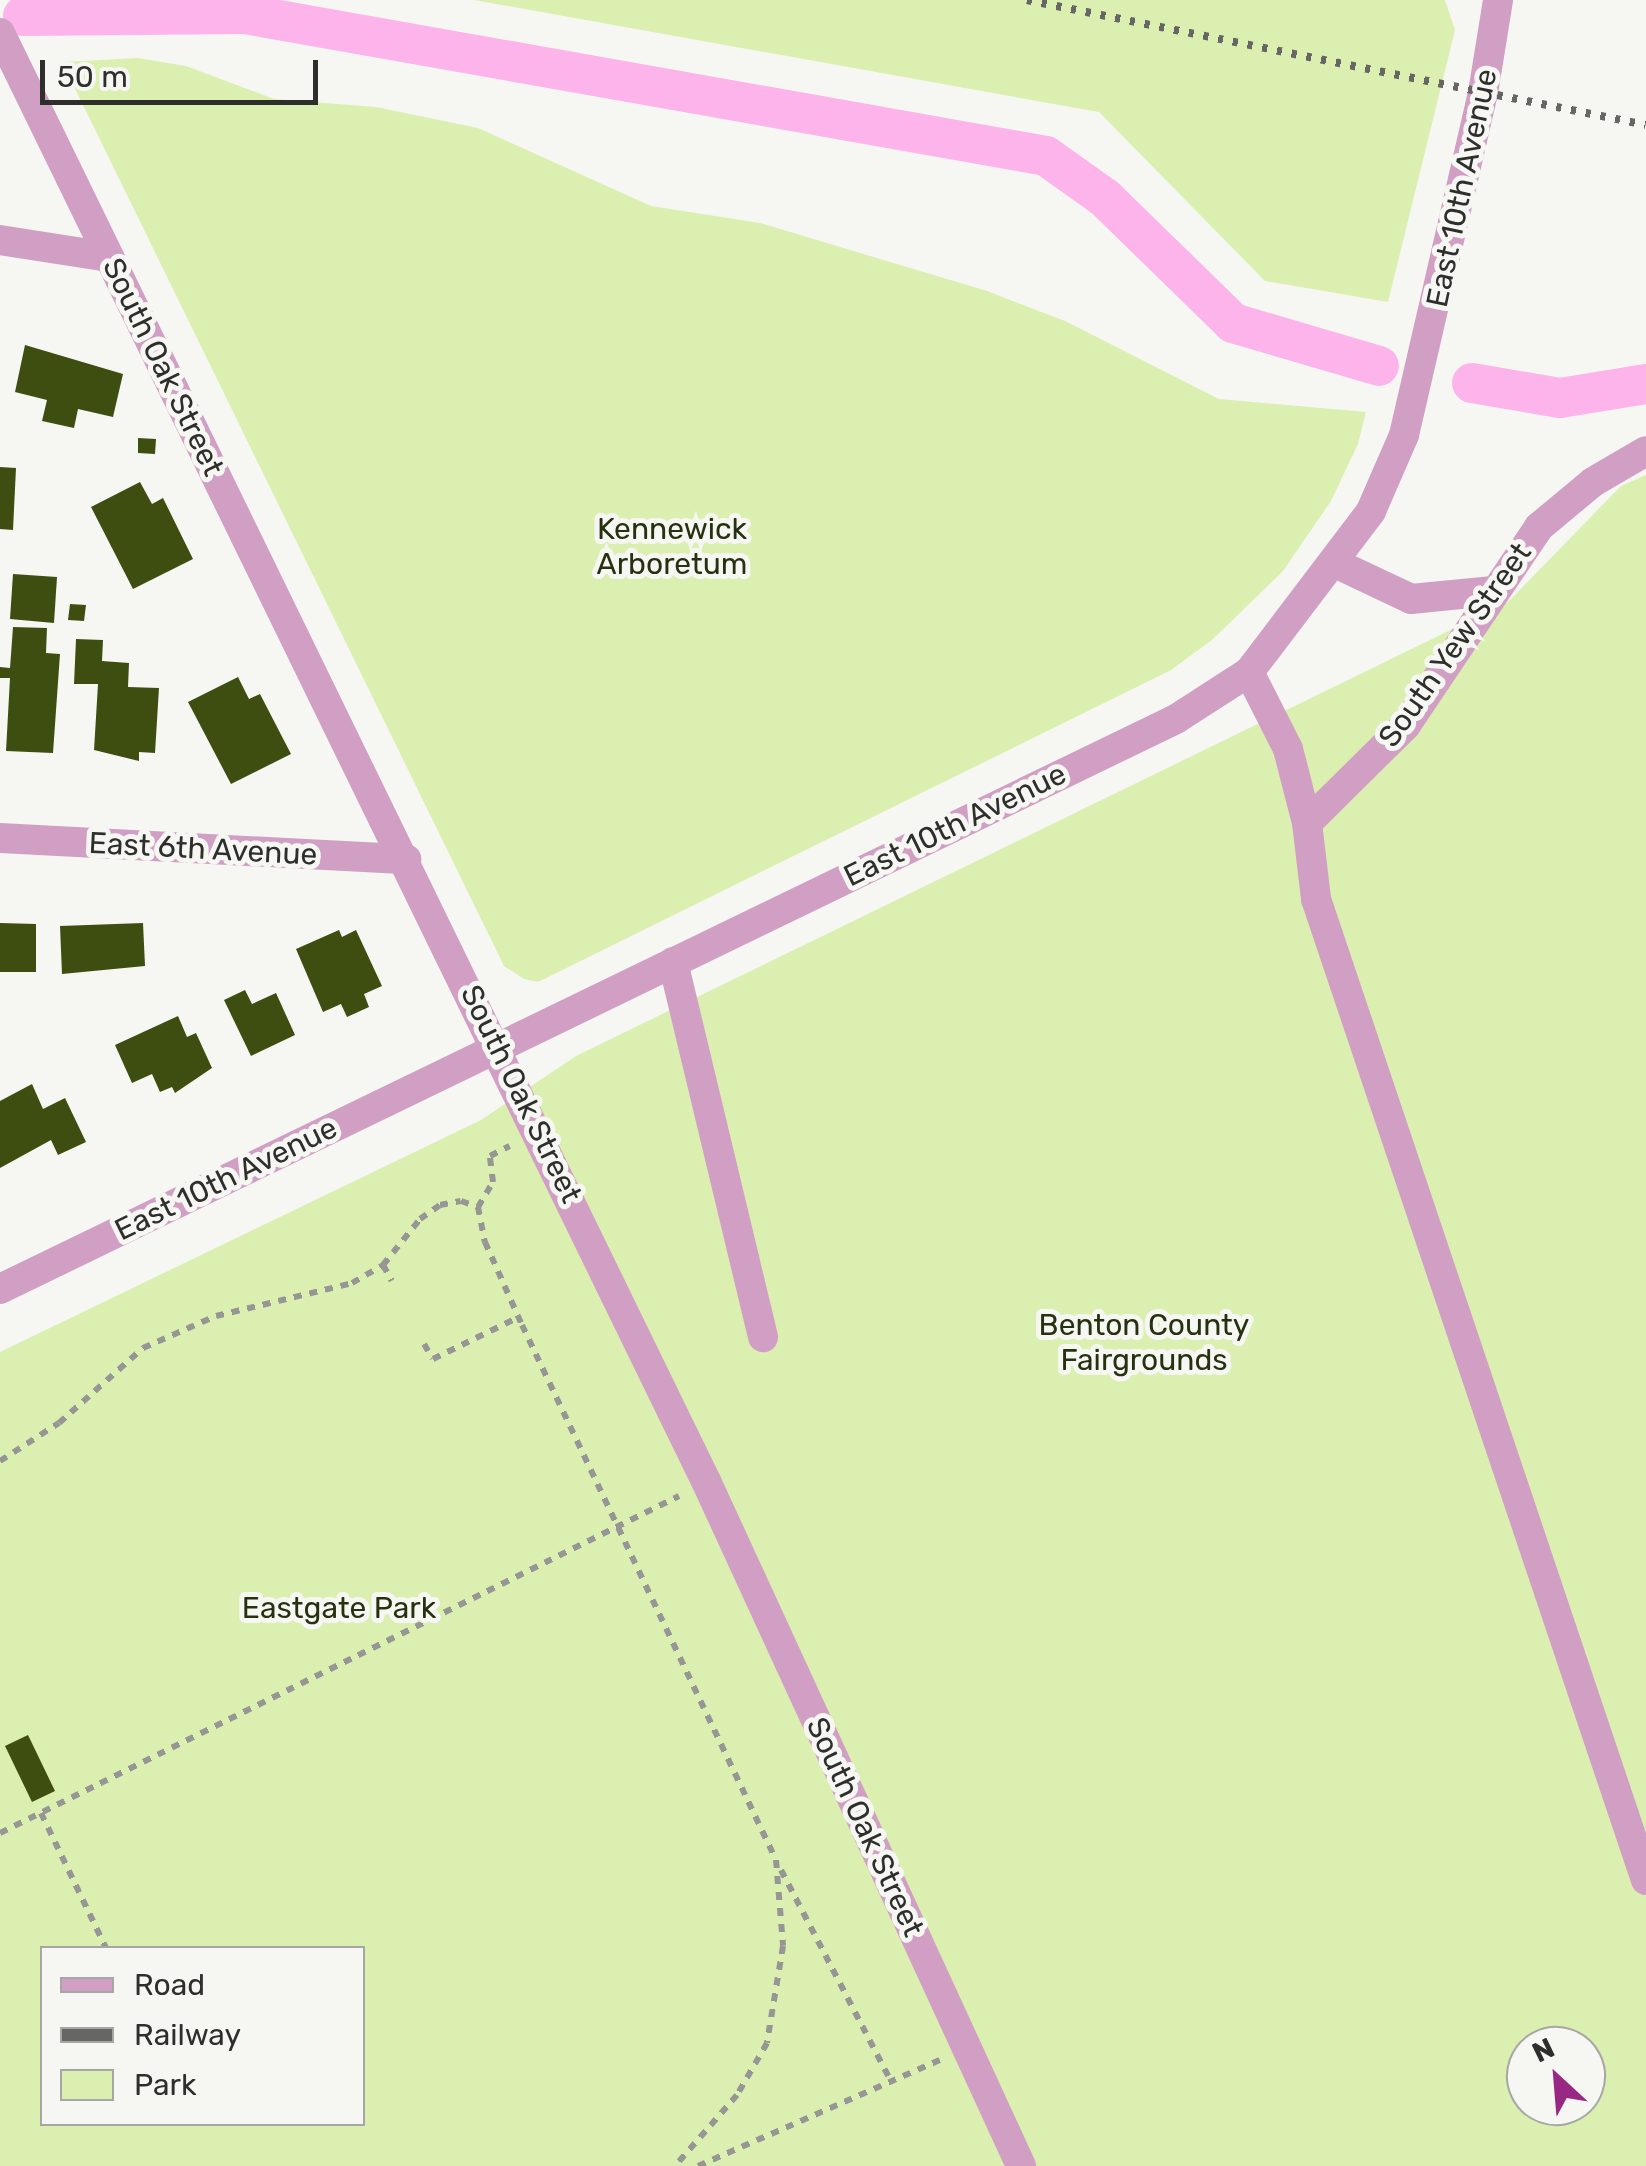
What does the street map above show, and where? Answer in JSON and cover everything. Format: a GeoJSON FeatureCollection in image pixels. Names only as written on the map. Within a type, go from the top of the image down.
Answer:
{"type":"FeatureCollection","features":[{"type":"Feature","properties":{"kind":"street"},"geometry":{"type":"LineString","coordinates":[[1484,0],[1493,33]]}},
{"type":"Feature","properties":{"kind":"street","name":"East 10th Avenue"},"geometry":{"type":"LineString","coordinates":[[0,1289],[1176,719],[1249,672],[1371,511],[1404,435],[1498,0]]}},
{"type":"Feature","properties":{"kind":"street","name":"South Oak Street"},"geometry":{"type":"LineString","coordinates":[[0,32],[540,1133],[706,1481],[1021,2166]]}},
{"type":"Feature","properties":{"kind":"street"},"geometry":{"type":"LineString","coordinates":[[0,240],[109,256]]}},
{"type":"Feature","properties":{"kind":"street","name":"South Yew Street"},"geometry":{"type":"LineString","coordinates":[[1307,824],[1406,724],[1490,591],[1539,527],[1646,450]]}},
{"type":"Feature","properties":{"kind":"street"},"geometry":{"type":"LineString","coordinates":[[1335,563],[1411,599],[1490,591]]}},
{"type":"Feature","properties":{"kind":"street"},"geometry":{"type":"LineString","coordinates":[[1249,672],[1288,749],[1307,824],[1316,899],[1646,1880]]}},
{"type":"Feature","properties":{"kind":"street","name":"East 6th Avenue"},"geometry":{"type":"LineString","coordinates":[[0,838],[406,859]]}},
{"type":"Feature","properties":{"kind":"street"},"geometry":{"type":"LineString","coordinates":[[672,962],[763,1337]]}},
{"type":"Feature","properties":{"kind":"path"},"geometry":{"type":"LineString","coordinates":[[540,1133],[490,1156],[493,1182],[478,1207],[486,1242],[776,1860],[892,2083]]}},
{"type":"Feature","properties":{"kind":"path"},"geometry":{"type":"LineString","coordinates":[[0,1461],[59,1423],[144,1348],[216,1316],[352,1283],[382,1265],[420,1218],[440,1205],[461,1201],[478,1207]]}},
{"type":"Feature","properties":{"kind":"path"},"geometry":{"type":"LineString","coordinates":[[382,1265],[392,1282]]}},
{"type":"Feature","properties":{"kind":"path"},"geometry":{"type":"LineString","coordinates":[[424,1344],[434,1360],[519,1317]]}},
{"type":"Feature","properties":{"kind":"path"},"geometry":{"type":"LineString","coordinates":[[0,1833],[619,1528],[706,1481]]}},
{"type":"Feature","properties":{"kind":"path"},"geometry":{"type":"LineString","coordinates":[[41,1813],[105,1946]]}},
{"type":"Feature","properties":{"kind":"path"},"geometry":{"type":"LineString","coordinates":[[674,2166],[737,2095],[767,2043],[783,1946],[776,1860]]}},
{"type":"Feature","properties":{"kind":"path"},"geometry":{"type":"LineString","coordinates":[[698,2166],[966,2047]]}},
{"type":"Feature","properties":{"kind":"green space"},"geometry":{"type":"Polygon","coordinates":[[[474,0],[1445,0],[1455,30],[1388,302],[1265,281],[1099,112],[474,0]]]}},
{"type":"Feature","properties":{"kind":"green space","name":"Kennewick Arboretum"},"geometry":{"type":"Polygon","coordinates":[[[138,58],[186,66],[274,99],[376,107],[478,128],[651,206],[760,223],[987,291],[1065,321],[1219,399],[1366,412],[1358,444],[1331,501],[1283,571],[1212,640],[1171,670],[538,982],[524,979],[504,966],[62,62],[138,58]]]}},
{"type":"Feature","properties":{"kind":"green space","name":"Benton County Fairgrounds"},"geometry":{"type":"Polygon","coordinates":[[[1646,475],[1646,2166],[0,2166],[0,1352],[481,1120],[576,1056],[1508,602],[1621,486],[1646,475]]]}},
{"type":"Feature","properties":{"kind":"building"},"geometry":{"type":"Polygon","coordinates":[[[25,345],[123,374],[113,417],[78,409],[74,428],[42,421],[47,400],[15,392],[25,345]]]}},
{"type":"Feature","properties":{"kind":"building"},"geometry":{"type":"Polygon","coordinates":[[[138,438],[156,439],[155,454],[138,453],[138,438]]]}},
{"type":"Feature","properties":{"kind":"building"},"geometry":{"type":"Polygon","coordinates":[[[0,467],[16,468],[13,530],[0,529],[0,467]]]}},
{"type":"Feature","properties":{"kind":"building"},"geometry":{"type":"Polygon","coordinates":[[[140,482],[152,504],[163,498],[193,559],[133,589],[91,507],[140,482]]]}},
{"type":"Feature","properties":{"kind":"building"},"geometry":{"type":"Polygon","coordinates":[[[13,574],[57,577],[54,623],[10,619],[13,574]]]}},
{"type":"Feature","properties":{"kind":"building"},"geometry":{"type":"Polygon","coordinates":[[[70,604],[86,605],[84,621],[68,620],[70,604]]]}},
{"type":"Feature","properties":{"kind":"building"},"geometry":{"type":"Polygon","coordinates":[[[13,627],[47,628],[46,653],[60,654],[53,753],[6,751],[10,678],[0,678],[0,667],[10,668],[13,627]]]}},
{"type":"Feature","properties":{"kind":"building"},"geometry":{"type":"Polygon","coordinates":[[[76,639],[103,640],[102,661],[129,663],[128,687],[159,688],[155,753],[139,752],[139,761],[94,750],[98,684],[74,684],[76,639]]]}},
{"type":"Feature","properties":{"kind":"building"},"geometry":{"type":"Polygon","coordinates":[[[238,677],[249,699],[260,694],[291,754],[231,784],[188,702],[238,677]]]}},
{"type":"Feature","properties":{"kind":"building"},"geometry":{"type":"Polygon","coordinates":[[[0,923],[36,924],[36,972],[0,972],[0,923]]]}},
{"type":"Feature","properties":{"kind":"building"},"geometry":{"type":"Polygon","coordinates":[[[143,923],[145,966],[62,974],[60,926],[143,923]]]}},
{"type":"Feature","properties":{"kind":"building"},"geometry":{"type":"Polygon","coordinates":[[[339,930],[342,937],[356,930],[382,986],[364,994],[369,1007],[347,1017],[341,1004],[323,1012],[296,949],[339,930]]]}},
{"type":"Feature","properties":{"kind":"building"},"geometry":{"type":"Polygon","coordinates":[[[245,990],[252,1004],[276,993],[295,1035],[251,1056],[224,1000],[245,990]]]}},
{"type":"Feature","properties":{"kind":"building"},"geometry":{"type":"Polygon","coordinates":[[[178,1016],[187,1037],[196,1033],[212,1068],[175,1093],[172,1087],[160,1092],[152,1074],[132,1083],[115,1045],[178,1016]]]}},
{"type":"Feature","properties":{"kind":"building"},"geometry":{"type":"Polygon","coordinates":[[[32,1084],[43,1109],[65,1098],[86,1142],[58,1155],[51,1140],[0,1168],[0,1101],[32,1084]]]}},
{"type":"Feature","properties":{"kind":"building"},"geometry":{"type":"Polygon","coordinates":[[[28,1735],[55,1791],[32,1802],[5,1746],[28,1735]]]}},
{"type":"Feature","properties":{"kind":"waterway"},"geometry":{"type":"LineString","coordinates":[[23,16],[245,14],[1046,156],[1105,198],[1233,323],[1379,366]]}},
{"type":"Feature","properties":{"kind":"waterway"},"geometry":{"type":"LineString","coordinates":[[1472,383],[1560,398],[1646,384]]}},
{"type":"Feature","properties":{"kind":"railway"},"geometry":{"type":"LineString","coordinates":[[1027,0],[1646,125]]}},
{"type":"Feature","properties":{"kind":"park label","name":"Eastgate Park"},"geometry":{"type":"Point","coordinates":[339,1608]}}]}
